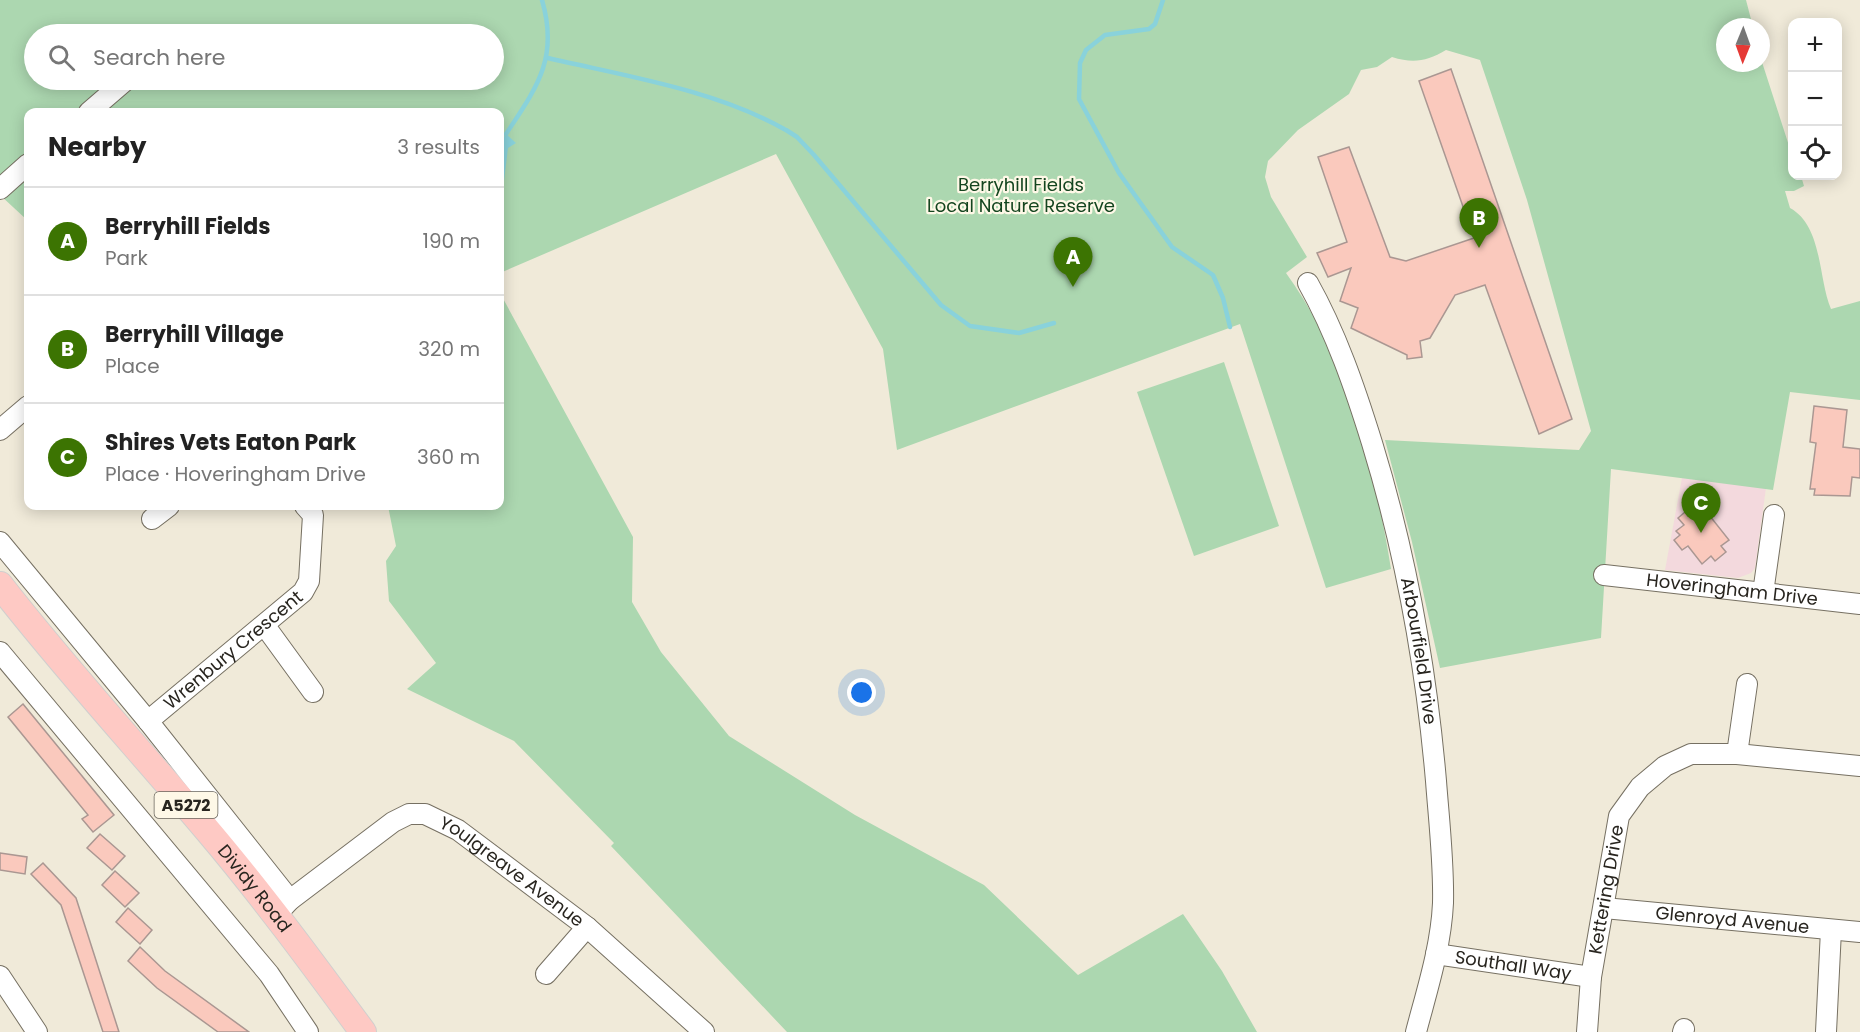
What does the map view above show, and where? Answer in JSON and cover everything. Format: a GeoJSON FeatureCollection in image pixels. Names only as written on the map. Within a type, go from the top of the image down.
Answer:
{"type":"FeatureCollection","features":[{"type":"Feature","properties":{"kind":"main road","name":"Dividy Road"},"geometry":{"type":"LineString","coordinates":[[0,585],[55,655],[208,831],[283,907],[363,1032]]}},
{"type":"Feature","properties":{"kind":"street"},"geometry":{"type":"LineString","coordinates":[[94,108],[115,90]]}},
{"type":"Feature","properties":{"kind":"street"},"geometry":{"type":"LineString","coordinates":[[0,189],[24,168]]}},
{"type":"Feature","properties":{"kind":"street","name":"Arbourfield Drive"},"geometry":{"type":"LineString","coordinates":[[1308,283],[1357,394],[1401,546],[1428,693],[1442,854],[1443,904],[1436,954],[1416,1032]]}},
{"type":"Feature","properties":{"kind":"street"},"geometry":{"type":"LineString","coordinates":[[0,430],[24,409]]}},
{"type":"Feature","properties":{"kind":"street"},"geometry":{"type":"LineString","coordinates":[[152,519],[164,510]]}},
{"type":"Feature","properties":{"kind":"street","name":"Wrenbury Crescent"},"geometry":{"type":"LineString","coordinates":[[148,721],[265,626],[303,592],[309,581],[313,515],[309,510]]}},
{"type":"Feature","properties":{"kind":"street"},"geometry":{"type":"LineString","coordinates":[[1763,592],[1774,515]]}},
{"type":"Feature","properties":{"kind":"street","name":"Dividy Road"},"geometry":{"type":"LineString","coordinates":[[0,542],[148,721],[283,907]]}},
{"type":"Feature","properties":{"kind":"street","name":"Hoveringham Drive"},"geometry":{"type":"LineString","coordinates":[[1604,575],[1860,604]]}},
{"type":"Feature","properties":{"kind":"street"},"geometry":{"type":"LineString","coordinates":[[265,626],[313,692]]}},
{"type":"Feature","properties":{"kind":"street"},"geometry":{"type":"LineString","coordinates":[[0,652],[269,974],[308,1032]]}},
{"type":"Feature","properties":{"kind":"street"},"geometry":{"type":"LineString","coordinates":[[1737,754],[1747,684]]}},
{"type":"Feature","properties":{"kind":"street","name":"Kettering Drive"},"geometry":{"type":"LineString","coordinates":[[1587,1032],[1591,977],[1619,816],[1640,787],[1665,766],[1692,754],[1737,754],[1860,766]]}},
{"type":"Feature","properties":{"kind":"street","name":"Youlgreave Avenue"},"geometry":{"type":"LineString","coordinates":[[283,907],[393,822],[410,814],[425,814],[458,830],[588,927],[704,1032]]}},
{"type":"Feature","properties":{"kind":"street","name":"Glenroyd Avenue"},"geometry":{"type":"LineString","coordinates":[[1604,908],[1860,932]]}},
{"type":"Feature","properties":{"kind":"street"},"geometry":{"type":"LineString","coordinates":[[546,974],[588,927]]}},
{"type":"Feature","properties":{"kind":"street"},"geometry":{"type":"LineString","coordinates":[[1826,1032],[1831,930]]}},
{"type":"Feature","properties":{"kind":"street","name":"Southall Way"},"geometry":{"type":"LineString","coordinates":[[1436,954],[1591,977]]}},
{"type":"Feature","properties":{"kind":"street"},"geometry":{"type":"LineString","coordinates":[[0,976],[37,1032]]}},
{"type":"Feature","properties":{"kind":"shaded area"},"geometry":{"type":"Polygon","coordinates":[[[1682,478],[1766,488],[1755,568],[1751,573],[1738,578],[1665,570],[1682,478]]]}},
{"type":"Feature","properties":{"kind":"green space","name":"Berryhill Fields Local Nature Reserve"},"geometry":{"type":"Polygon","coordinates":[[[0,0],[1746,0],[1751,18],[1716,18],[1716,72],[1765,72],[1788,143],[1788,180],[1802,180],[1804,186],[1794,191],[1785,191],[1790,208],[1801,216],[1814,240],[1831,309],[1860,301],[1860,400],[1790,392],[1773,490],[1611,469],[1601,638],[1440,668],[1412,542],[1385,440],[1579,450],[1591,431],[1527,200],[1480,60],[1446,50],[1433,57],[1420,60],[1392,57],[1377,67],[1361,70],[1349,94],[1298,130],[1268,161],[1265,177],[1271,197],[1307,257],[1286,273],[1307,305],[1325,340],[1355,414],[1367,453],[1391,569],[1326,588],[1240,324],[897,450],[883,349],[776,154],[504,271],[504,108],[24,108],[24,217],[0,195],[0,0]]]}},
{"type":"Feature","properties":{"kind":"green space"},"geometry":{"type":"Polygon","coordinates":[[[504,300],[633,537],[632,602],[661,652],[729,736],[855,815],[984,885],[1078,975],[1183,914],[1222,971],[1257,1032],[787,1032],[611,846],[614,843],[514,741],[407,689],[436,663],[389,601],[386,561],[396,546],[389,510],[504,510],[504,300]]]}},
{"type":"Feature","properties":{"kind":"green space"},"geometry":{"type":"Polygon","coordinates":[[[1224,362],[1279,526],[1194,556],[1137,392],[1224,362]]]}},
{"type":"Feature","properties":{"kind":"water"},"geometry":{"type":"Polygon","coordinates":[[[506,134],[516,143],[508,148],[504,181],[504,137],[506,134]]]}},
{"type":"Feature","properties":{"kind":"building"},"geometry":{"type":"Polygon","coordinates":[[[1451,69],[1572,419],[1539,434],[1485,285],[1455,295],[1430,338],[1420,341],[1422,357],[1407,359],[1407,355],[1351,328],[1358,308],[1340,301],[1351,268],[1328,277],[1317,253],[1347,242],[1318,157],[1349,147],[1390,257],[1406,261],[1474,238],[1419,81],[1451,69]]]}},
{"type":"Feature","properties":{"kind":"building"},"geometry":{"type":"Polygon","coordinates":[[[1814,406],[1847,410],[1843,447],[1860,449],[1860,478],[1852,477],[1850,496],[1814,495],[1815,489],[1810,489],[1816,443],[1810,442],[1814,406]]]}},
{"type":"Feature","properties":{"kind":"building"},"geometry":{"type":"Polygon","coordinates":[[[1698,501],[1729,540],[1721,546],[1726,552],[1715,561],[1711,556],[1702,564],[1688,546],[1682,550],[1674,540],[1680,535],[1676,531],[1684,525],[1678,518],[1698,501]]]}},
{"type":"Feature","properties":{"kind":"building"},"geometry":{"type":"Polygon","coordinates":[[[23,704],[114,815],[93,832],[82,819],[88,815],[8,717],[23,704]]]}},
{"type":"Feature","properties":{"kind":"building"},"geometry":{"type":"Polygon","coordinates":[[[100,834],[125,856],[112,870],[87,848],[100,834]]]}},
{"type":"Feature","properties":{"kind":"building"},"geometry":{"type":"Polygon","coordinates":[[[0,853],[27,857],[25,874],[0,870],[0,853]]]}},
{"type":"Feature","properties":{"kind":"building"},"geometry":{"type":"Polygon","coordinates":[[[43,863],[76,898],[119,1032],[103,1032],[61,905],[31,874],[43,863]]]}},
{"type":"Feature","properties":{"kind":"building"},"geometry":{"type":"Polygon","coordinates":[[[115,871],[139,893],[125,907],[102,885],[115,871]]]}},
{"type":"Feature","properties":{"kind":"building"},"geometry":{"type":"Polygon","coordinates":[[[128,908],[152,930],[140,944],[116,922],[128,908]]]}},
{"type":"Feature","properties":{"kind":"building"},"geometry":{"type":"Polygon","coordinates":[[[140,947],[165,971],[249,1032],[218,1032],[157,988],[128,961],[140,947]]]}},
{"type":"Feature","properties":{"kind":"waterway"},"geometry":{"type":"LineString","coordinates":[[506,134],[527,101],[542,71],[548,39],[547,20],[542,0]]}},
{"type":"Feature","properties":{"kind":"waterway"},"geometry":{"type":"LineString","coordinates":[[1163,0],[1155,24],[1149,29],[1105,35],[1086,50],[1080,63],[1079,99],[1119,173],[1172,247],[1213,275],[1223,298],[1230,327]]}},
{"type":"Feature","properties":{"kind":"waterway"},"geometry":{"type":"LineString","coordinates":[[548,58],[699,94],[757,115],[784,129]]}},
{"type":"Feature","properties":{"kind":"waterway"},"geometry":{"type":"LineString","coordinates":[[786,130],[797,137],[814,155],[941,305],[970,326],[1019,333],[1054,323]]}},
{"type":"Feature","properties":{"kind":"place","name":"Berryhill Village"},"geometry":{"type":"Point","coordinates":[1479,248]}},
{"type":"Feature","properties":{"kind":"place","name":"Berryhill Fields"},"geometry":{"type":"Point","coordinates":[1073,287]}},
{"type":"Feature","properties":{"kind":"place","name":"Shires Vets Eaton Park"},"geometry":{"type":"Point","coordinates":[1701,533]}}]}
